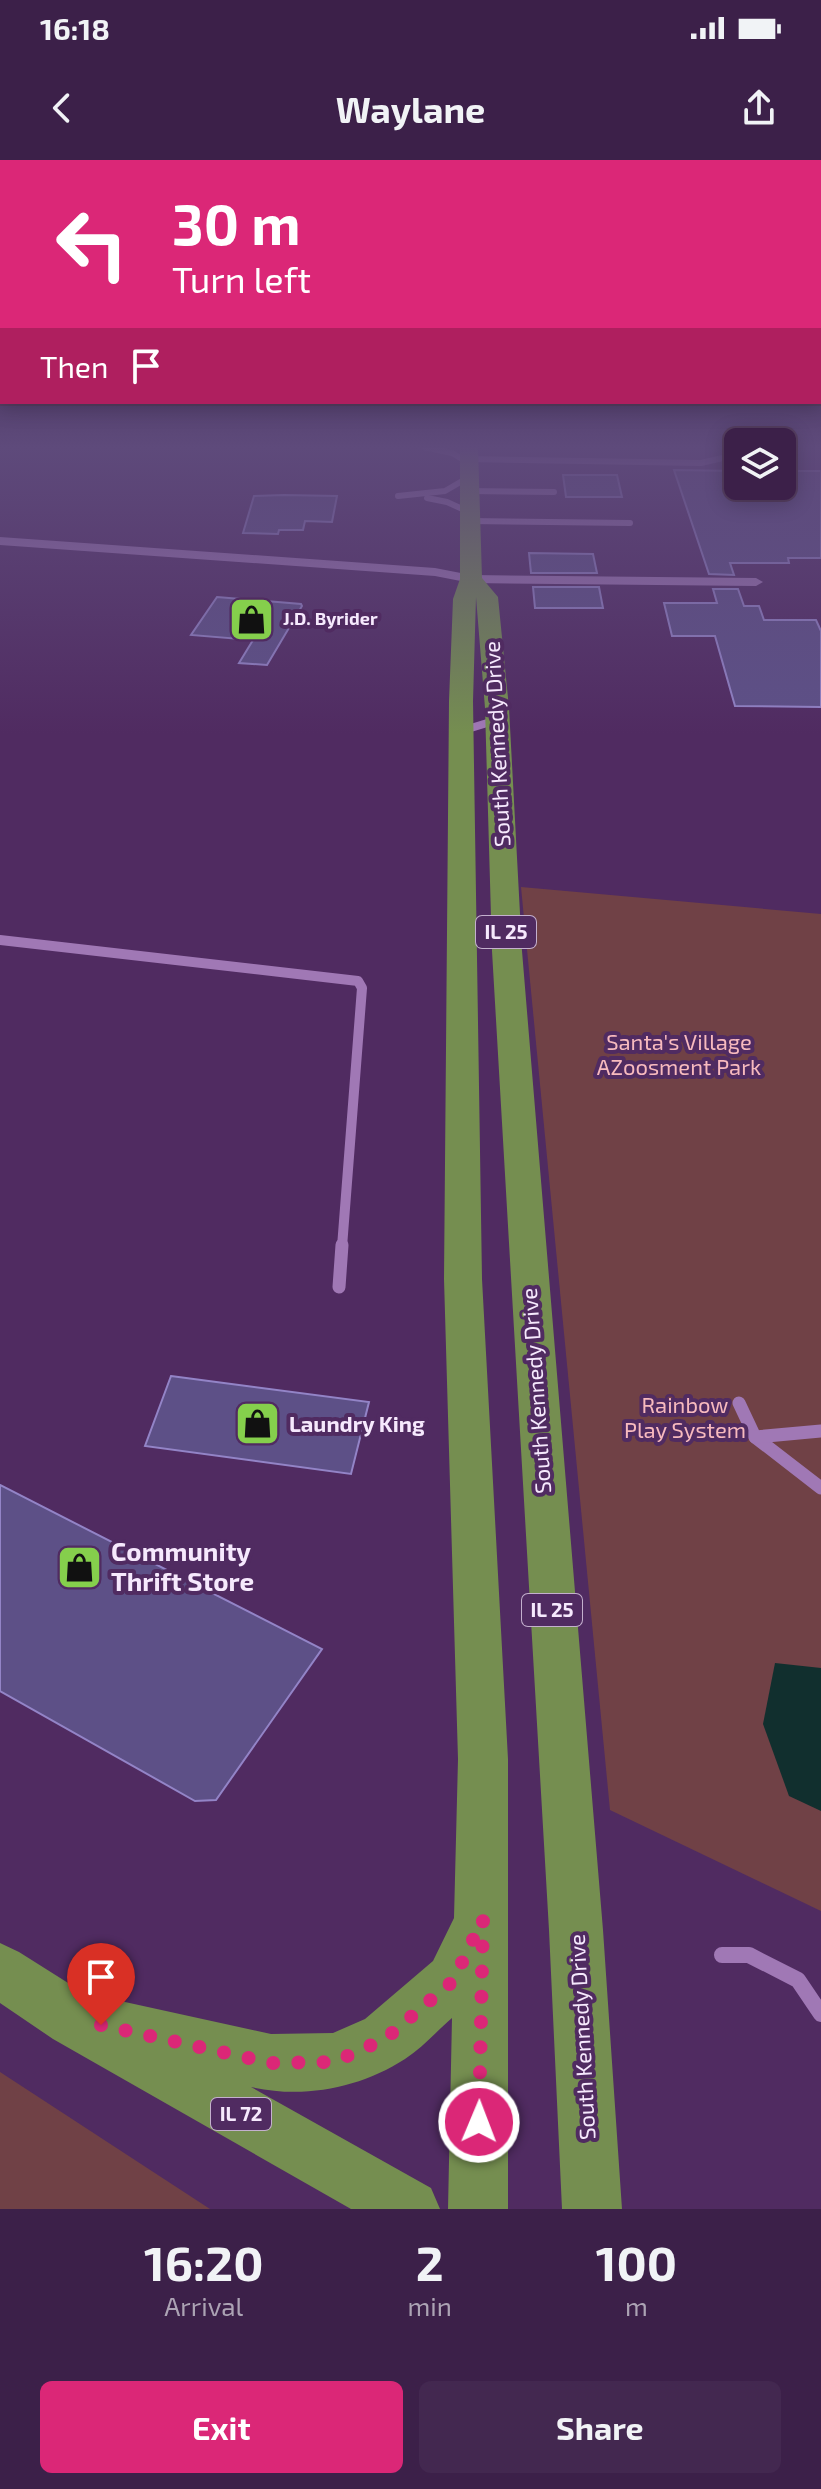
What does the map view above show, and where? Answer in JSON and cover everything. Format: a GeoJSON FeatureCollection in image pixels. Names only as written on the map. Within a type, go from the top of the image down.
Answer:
{"type":"FeatureCollection","features":[{"type":"Feature","properties":{"kind":"main road","name":"South Kennedy Drive"},"geometry":{"type":"LineString","coordinates":[[470,543],[471,579],[487,597],[480,725],[463,1279],[483,1759],[478,2209]]}},
{"type":"Feature","properties":{"kind":"main road","name":"South Kennedy Drive"},"geometry":{"type":"LineString","coordinates":[[480,725],[508,967],[576,1930],[592,2209]]}},
{"type":"Feature","properties":{"kind":"main road"},"geometry":{"type":"LineString","coordinates":[[73,2019],[271,2063],[334,2062],[385,2039],[453,1981],[483,1919]]}},
{"type":"Feature","properties":{"kind":"main road","name":"IL 72"},"geometry":{"type":"LineString","coordinates":[[0,1971],[73,2019],[410,2209]]}},
{"type":"Feature","properties":{"kind":"street"},"geometry":{"type":"LineString","coordinates":[[23,543],[435,572],[471,579],[756,582]]}},
{"type":"Feature","properties":{"kind":"lane"},"geometry":{"type":"LineString","coordinates":[[0,940],[358,981],[362,988],[339,1287]]}},
{"type":"Feature","properties":{"kind":"lane"},"geometry":{"type":"LineString","coordinates":[[739,1403],[755,1437],[821,1488]]}},
{"type":"Feature","properties":{"kind":"lane"},"geometry":{"type":"LineString","coordinates":[[755,1437],[821,1431]]}},
{"type":"Feature","properties":{"kind":"lane"},"geometry":{"type":"LineString","coordinates":[[722,1955],[749,1955],[798,1980],[821,2014]]}},
{"type":"Feature","properties":{"kind":"green space","name":"Santa's Village AZoosment Park"},"geometry":{"type":"Polygon","coordinates":[[[521,887],[821,914],[821,1911],[610,1810],[521,887]]]}},
{"type":"Feature","properties":{"kind":"green space"},"geometry":{"type":"Polygon","coordinates":[[[0,2072],[210,2209],[0,2209],[0,2072]]]}},
{"type":"Feature","properties":{"kind":"shaded area"},"geometry":{"type":"Polygon","coordinates":[[[775,1663],[821,1668],[821,1811],[789,1796],[763,1724],[775,1663]]]}},
{"type":"Feature","properties":{"kind":"building"},"geometry":{"type":"Polygon","coordinates":[[[698,543],[821,543],[821,558],[788,558],[789,563],[730,563],[734,575],[709,574],[698,543]]]}},
{"type":"Feature","properties":{"kind":"building"},"geometry":{"type":"Polygon","coordinates":[[[529,553],[593,554],[597,573],[531,573],[529,553]]]}},
{"type":"Feature","properties":{"kind":"building"},"geometry":{"type":"Polygon","coordinates":[[[533,587],[599,587],[603,608],[535,608],[533,587]]]}},
{"type":"Feature","properties":{"kind":"building"},"geometry":{"type":"Polygon","coordinates":[[[713,589],[738,589],[744,606],[759,606],[764,620],[816,620],[821,631],[821,707],[735,706],[715,636],[672,636],[664,603],[717,603],[713,589]]]}},
{"type":"Feature","properties":{"kind":"building","name":"J.D. Byrider"},"geometry":{"type":"Polygon","coordinates":[[[217,597],[302,606],[267,665],[239,663],[253,640],[191,635],[217,597]]]}},
{"type":"Feature","properties":{"kind":"building","name":"Laundry King"},"geometry":{"type":"Polygon","coordinates":[[[171,1376],[369,1402],[351,1474],[145,1446],[171,1376]]]}},
{"type":"Feature","properties":{"kind":"building","name":"Community Thrift Store"},"geometry":{"type":"Polygon","coordinates":[[[0,1485],[322,1649],[216,1800],[195,1801],[0,1691],[0,1485]]]}},
{"type":"Feature","properties":{"kind":"place","name":"J.D. Byrider"},"geometry":{"type":"Point","coordinates":[252,619]}},
{"type":"Feature","properties":{"kind":"place","name":"Laundry King"},"geometry":{"type":"Point","coordinates":[258,1424]}},
{"type":"Feature","properties":{"kind":"place","name":"Community Thrift Store"},"geometry":{"type":"Point","coordinates":[80,1567]}},
{"type":"Feature","properties":{"kind":"route"},"geometry":{"type":"LineString","coordinates":[[101,2025],[271,2063],[334,2062],[385,2039],[453,1981],[483,1919],[479,2122]]}},
{"type":"Feature","properties":{"kind":"park label","name":"Rainbow Play System"},"geometry":{"type":"Point","coordinates":[685,1418]}}]}
